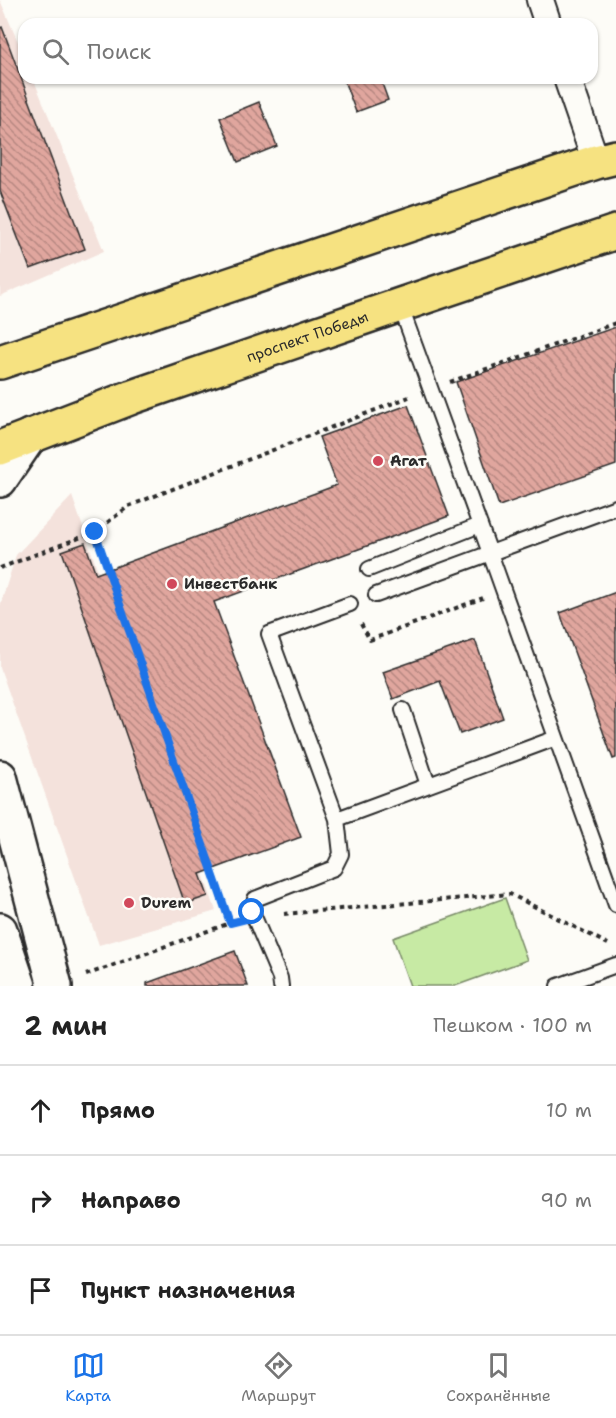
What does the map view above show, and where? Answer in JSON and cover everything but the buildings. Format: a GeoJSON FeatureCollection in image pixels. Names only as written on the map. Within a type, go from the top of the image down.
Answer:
{"type":"FeatureCollection","features":[{"type":"Feature","properties":{"kind":"main road"},"geometry":{"type":"LineString","coordinates":[[2,356],[606,159]]}},
{"type":"Feature","properties":{"kind":"main road","name":"проспект Победы"},"geometry":{"type":"LineString","coordinates":[[0,448],[132,397],[616,232]]}},
{"type":"Feature","properties":{"kind":"main road"},"geometry":{"type":"LineString","coordinates":[[0,480],[30,436]]}},
{"type":"Feature","properties":{"kind":"main road"},"geometry":{"type":"LineString","coordinates":[[0,777],[68,982]]}},
{"type":"Feature","properties":{"kind":"main road"},"geometry":{"type":"LineString","coordinates":[[0,930],[20,986]]}},
{"type":"Feature","properties":{"kind":"street"},"geometry":{"type":"LineString","coordinates":[[540,0],[546,18]]}},
{"type":"Feature","properties":{"kind":"street"},"geometry":{"type":"LineString","coordinates":[[570,84],[606,159]]}},
{"type":"Feature","properties":{"kind":"lane"},"geometry":{"type":"LineString","coordinates":[[400,305],[616,905]]}},
{"type":"Feature","properties":{"kind":"lane"},"geometry":{"type":"LineString","coordinates":[[376,595],[616,507]]}},
{"type":"Feature","properties":{"kind":"lane"},"geometry":{"type":"LineString","coordinates":[[369,569],[480,525]]}},
{"type":"Feature","properties":{"kind":"lane"},"geometry":{"type":"LineString","coordinates":[[281,986],[280,978],[252,912],[255,899],[334,868],[341,854],[337,819],[269,634],[350,604]]}},
{"type":"Feature","properties":{"kind":"lane"},"geometry":{"type":"LineString","coordinates":[[403,710],[428,785]]}},
{"type":"Feature","properties":{"kind":"lane"},"geometry":{"type":"LineString","coordinates":[[337,819],[556,738]]}},
{"type":"Feature","properties":{"kind":"lane"},"geometry":{"type":"LineString","coordinates":[[558,986],[616,965]]}},
{"type":"Feature","properties":{"kind":"path"},"geometry":{"type":"LineString","coordinates":[[0,568],[95,532],[129,506],[430,389],[616,323]]}},
{"type":"Feature","properties":{"kind":"path"},"geometry":{"type":"LineString","coordinates":[[95,532],[230,923]]}},
{"type":"Feature","properties":{"kind":"path"},"geometry":{"type":"LineString","coordinates":[[350,604],[370,640],[503,590]]}},
{"type":"Feature","properties":{"kind":"path"},"geometry":{"type":"LineString","coordinates":[[68,982],[230,923],[254,917],[510,894],[616,948]]}},
{"type":"Feature","properties":{"kind":"shaded area"},"geometry":{"type":"Polygon","coordinates":[[[0,0],[18,42],[18,84],[35,84],[104,251],[0,296],[0,0]]]}},
{"type":"Feature","properties":{"kind":"shaded area"},"geometry":{"type":"Polygon","coordinates":[[[72,496],[216,911],[99,945],[0,668],[0,606],[16,555],[72,496]]]}},
{"type":"Feature","properties":{"kind":"green space"},"geometry":{"type":"Polygon","coordinates":[[[505,898],[527,960],[455,986],[410,986],[393,938],[505,898]]]}},
{"type":"Feature","properties":{"kind":"place","name":"Агат"},"geometry":{"type":"Point","coordinates":[378,461]}},
{"type":"Feature","properties":{"kind":"place","name":"Инвестбанк"},"geometry":{"type":"Point","coordinates":[172,584]}},
{"type":"Feature","properties":{"kind":"place","name":"Durem"},"geometry":{"type":"Point","coordinates":[129,903]}},
{"type":"Feature","properties":{"kind":"route"},"geometry":{"type":"LineString","coordinates":[[95,532],[230,923],[254,917],[252,912]]}}]}
